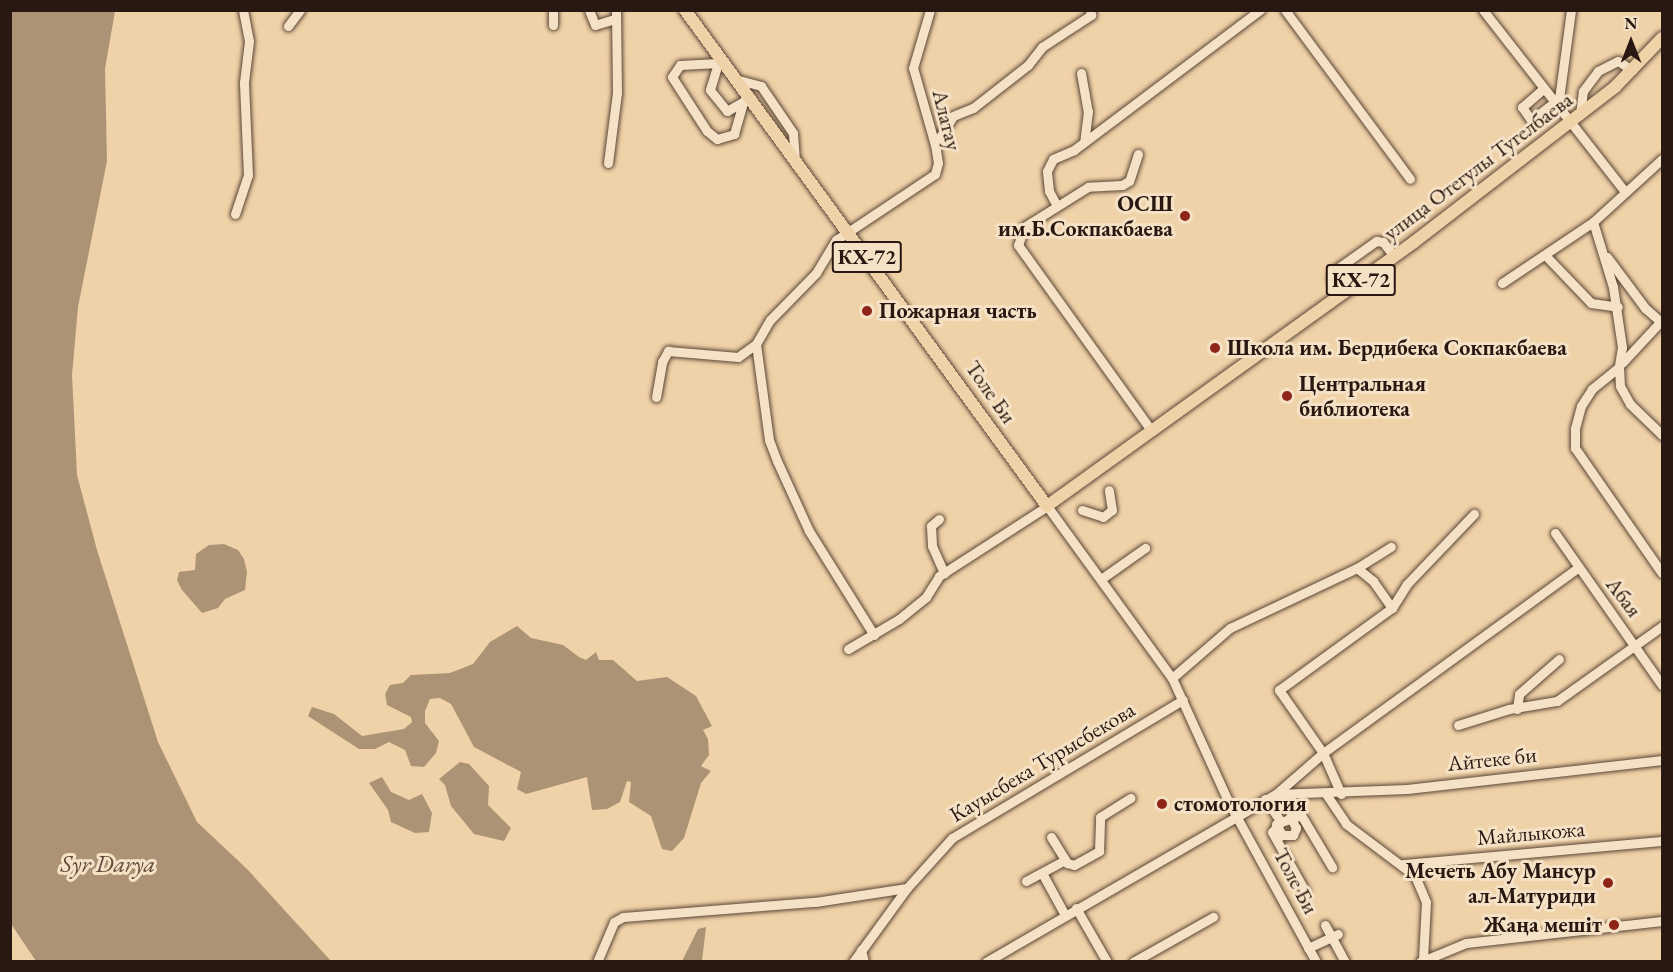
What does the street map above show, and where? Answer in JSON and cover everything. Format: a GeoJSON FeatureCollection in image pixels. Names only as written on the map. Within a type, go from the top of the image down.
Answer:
{"type":"FeatureCollection","features":[{"type":"Feature","properties":{"kind":"main road","name":"Толе Би"},"geometry":{"type":"LineString","coordinates":[[684,10],[719,61],[735,79],[746,100],[848,231],[1047,506]]}},
{"type":"Feature","properties":{"kind":"main road","name":"улица Отегулы Тугелбаева"},"geometry":{"type":"LineString","coordinates":[[1047,506],[1394,256],[1580,115],[1632,70],[1662,38]]}},
{"type":"Feature","properties":{"kind":"street"},"geometry":{"type":"LineString","coordinates":[[234,214],[248,175],[244,82],[249,40],[243,10]]}},
{"type":"Feature","properties":{"kind":"street"},"geometry":{"type":"LineString","coordinates":[[288,26],[300,10]]}},
{"type":"Feature","properties":{"kind":"street"},"geometry":{"type":"LineString","coordinates":[[553,10],[553,25]]}},
{"type":"Feature","properties":{"kind":"street"},"geometry":{"type":"LineString","coordinates":[[589,10],[595,25],[615,15],[616,93],[608,163]]}},
{"type":"Feature","properties":{"kind":"street"},"geometry":{"type":"LineString","coordinates":[[935,145],[953,116],[982,101],[1028,65],[1042,47],[1091,15],[1090,10]]}},
{"type":"Feature","properties":{"kind":"street"},"geometry":{"type":"LineString","coordinates":[[1057,206],[1049,190],[1047,167],[1056,157],[1084,142],[1260,10]]}},
{"type":"Feature","properties":{"kind":"street"},"geometry":{"type":"LineString","coordinates":[[1285,10],[1410,179]]}},
{"type":"Feature","properties":{"kind":"street"},"geometry":{"type":"LineString","coordinates":[[1483,10],[1625,192]]}},
{"type":"Feature","properties":{"kind":"street"},"geometry":{"type":"LineString","coordinates":[[1543,89],[1522,110],[1531,120],[1555,105],[1559,99],[1571,10]]}},
{"type":"Feature","properties":{"kind":"street","name":"Алатау"},"geometry":{"type":"LineString","coordinates":[[848,231],[935,174],[938,163],[935,145],[913,68],[931,11]]}},
{"type":"Feature","properties":{"kind":"street"},"geometry":{"type":"LineString","coordinates":[[719,61],[710,90],[727,111],[746,100],[734,134],[717,139],[707,131],[672,77],[680,65],[719,61]]}},
{"type":"Feature","properties":{"kind":"street"},"geometry":{"type":"LineString","coordinates":[[1580,115],[1583,91],[1598,71],[1618,61],[1632,70]]}},
{"type":"Feature","properties":{"kind":"street"},"geometry":{"type":"LineString","coordinates":[[1081,73],[1088,111],[1084,142]]}},
{"type":"Feature","properties":{"kind":"street"},"geometry":{"type":"LineString","coordinates":[[735,79],[760,86],[793,133],[795,162]]}},
{"type":"Feature","properties":{"kind":"street"},"geometry":{"type":"LineString","coordinates":[[1138,154],[1132,178],[1125,184],[1088,187],[1024,227],[1018,245],[1151,430]]}},
{"type":"Feature","properties":{"kind":"street"},"geometry":{"type":"LineString","coordinates":[[1502,283],[1593,222],[1662,159]]}},
{"type":"Feature","properties":{"kind":"street"},"geometry":{"type":"LineString","coordinates":[[1593,222],[1618,307],[1620,386],[1630,404],[1662,435]]}},
{"type":"Feature","properties":{"kind":"street"},"geometry":{"type":"LineString","coordinates":[[656,397],[662,362],[668,351],[738,357],[756,344],[770,320],[816,273],[836,240],[848,231]]}},
{"type":"Feature","properties":{"kind":"street"},"geometry":{"type":"LineString","coordinates":[[1342,293],[1332,278],[1334,271],[1376,241],[1383,242],[1394,256]]}},
{"type":"Feature","properties":{"kind":"street"},"geometry":{"type":"LineString","coordinates":[[1602,250],[1645,308],[1662,321],[1620,366],[1585,398],[1575,429],[1575,448],[1662,573]]}},
{"type":"Feature","properties":{"kind":"street"},"geometry":{"type":"LineString","coordinates":[[1545,255],[1591,303],[1618,307]]}},
{"type":"Feature","properties":{"kind":"street"},"geometry":{"type":"LineString","coordinates":[[756,344],[769,440],[777,461],[808,531],[874,635]]}},
{"type":"Feature","properties":{"kind":"street"},"geometry":{"type":"LineString","coordinates":[[1082,510],[1100,519],[1110,512],[1109,490]]}},
{"type":"Feature","properties":{"kind":"street"},"geometry":{"type":"LineString","coordinates":[[848,649],[874,635],[927,597],[944,573],[1047,506]]}},
{"type":"Feature","properties":{"kind":"street","name":"Толе Би"},"geometry":{"type":"LineString","coordinates":[[1047,506],[1172,678],[1238,817],[1316,962]]}},
{"type":"Feature","properties":{"kind":"street"},"geometry":{"type":"LineString","coordinates":[[1341,794],[1323,753],[1280,696],[1280,688],[1392,608],[1407,584],[1474,514]]}},
{"type":"Feature","properties":{"kind":"street"},"geometry":{"type":"LineString","coordinates":[[939,519],[931,526],[932,546],[944,573]]}},
{"type":"Feature","properties":{"kind":"street","name":"Абая"},"geometry":{"type":"LineString","coordinates":[[1555,533],[1662,685]]}},
{"type":"Feature","properties":{"kind":"street"},"geometry":{"type":"LineString","coordinates":[[1172,678],[1230,628],[1357,568],[1390,546]]}},
{"type":"Feature","properties":{"kind":"street"},"geometry":{"type":"LineString","coordinates":[[1101,579],[1145,548]]}},
{"type":"Feature","properties":{"kind":"street"},"geometry":{"type":"LineString","coordinates":[[1357,568],[1372,581],[1392,608]]}},
{"type":"Feature","properties":{"kind":"street"},"geometry":{"type":"LineString","coordinates":[[986,962],[1276,794],[1323,753],[1578,568]]}},
{"type":"Feature","properties":{"kind":"street"},"geometry":{"type":"LineString","coordinates":[[1458,725],[1557,700],[1662,626]]}},
{"type":"Feature","properties":{"kind":"street"},"geometry":{"type":"LineString","coordinates":[[1517,709],[1519,694],[1559,659]]}},
{"type":"Feature","properties":{"kind":"street","name":"Кауысбека Турысбекова"},"geometry":{"type":"LineString","coordinates":[[853,962],[907,888],[952,838],[1183,700]]}},
{"type":"Feature","properties":{"kind":"street","name":"Айтеке би"},"geometry":{"type":"LineString","coordinates":[[1276,794],[1341,794],[1662,760]]}},
{"type":"Feature","properties":{"kind":"street"},"geometry":{"type":"LineString","coordinates":[[1326,794],[1336,813],[1359,836],[1403,864],[1415,876],[1426,902],[1422,961],[1466,943],[1662,921]]}},
{"type":"Feature","properties":{"kind":"street"},"geometry":{"type":"LineString","coordinates":[[1051,837],[1065,860],[1074,865],[1099,851],[1101,817],[1131,798]]}},
{"type":"Feature","properties":{"kind":"street"},"geometry":{"type":"LineString","coordinates":[[1265,799],[1282,835],[1290,837],[1296,828],[1290,816]]}},
{"type":"Feature","properties":{"kind":"street"},"geometry":{"type":"LineString","coordinates":[[1305,891],[1272,832],[1278,823],[1290,816],[1301,815],[1332,867]]}},
{"type":"Feature","properties":{"kind":"street","name":"Майлыкожа"},"geometry":{"type":"LineString","coordinates":[[1403,864],[1662,841]]}},
{"type":"Feature","properties":{"kind":"street"},"geometry":{"type":"LineString","coordinates":[[1026,881],[1065,860]]}},
{"type":"Feature","properties":{"kind":"street"},"geometry":{"type":"LineString","coordinates":[[1042,873],[1065,915]]}},
{"type":"Feature","properties":{"kind":"street"},"geometry":{"type":"LineString","coordinates":[[597,962],[614,922],[623,917],[815,902],[907,888]]}},
{"type":"Feature","properties":{"kind":"street"},"geometry":{"type":"LineString","coordinates":[[1076,908],[1107,962]]}},
{"type":"Feature","properties":{"kind":"street"},"geometry":{"type":"LineString","coordinates":[[1133,962],[1213,917]]}},
{"type":"Feature","properties":{"kind":"street"},"geometry":{"type":"LineString","coordinates":[[1325,925],[1335,936],[1345,962]]}},
{"type":"Feature","properties":{"kind":"street"},"geometry":{"type":"LineString","coordinates":[[1308,948],[1335,936]]}},
{"type":"Feature","properties":{"kind":"street"},"geometry":{"type":"LineString","coordinates":[[861,950],[864,962]]}},
{"type":"Feature","properties":{"kind":"water","name":"Syr Darya"},"geometry":{"type":"Polygon","coordinates":[[[11,10],[115,11],[105,69],[107,161],[78,307],[72,375],[77,475],[97,550],[158,742],[197,822],[247,869],[331,961],[36,961],[11,924],[11,10]]]}},
{"type":"Feature","properties":{"kind":"water"},"geometry":{"type":"Polygon","coordinates":[[[224,544],[238,550],[244,559],[247,572],[245,590],[225,599],[218,608],[202,613],[182,590],[177,580],[179,572],[195,570],[196,554],[209,545],[224,544]]]}},
{"type":"Feature","properties":{"kind":"water"},"geometry":{"type":"Polygon","coordinates":[[[517,626],[531,638],[563,645],[586,660],[596,652],[599,660],[613,660],[637,681],[667,677],[696,696],[712,726],[703,730],[708,739],[709,755],[701,766],[711,771],[701,783],[684,838],[672,851],[662,849],[651,816],[629,802],[631,782],[627,781],[620,802],[607,809],[592,810],[587,777],[526,794],[517,789],[521,772],[474,747],[451,704],[440,698],[430,699],[425,711],[425,723],[439,741],[436,753],[424,767],[411,766],[405,750],[389,742],[375,749],[359,749],[308,716],[312,707],[334,714],[362,736],[404,729],[412,722],[411,717],[387,705],[385,694],[390,685],[403,683],[411,675],[450,673],[473,664],[490,642],[517,626]]]}},
{"type":"Feature","properties":{"kind":"water"},"geometry":{"type":"Polygon","coordinates":[[[460,762],[469,764],[489,786],[488,805],[511,828],[504,841],[474,834],[451,806],[445,785],[439,779],[460,762]]]}},
{"type":"Feature","properties":{"kind":"water"},"geometry":{"type":"Polygon","coordinates":[[[382,777],[391,792],[409,800],[422,794],[432,813],[429,832],[415,833],[391,822],[388,810],[369,783],[382,777]]]}},
{"type":"Feature","properties":{"kind":"water"},"geometry":{"type":"Polygon","coordinates":[[[706,927],[702,961],[682,961],[698,929],[706,927]]]}},
{"type":"Feature","properties":{"kind":"place","name":"ОСШ им.Б.Сокпакбаева"},"geometry":{"type":"Point","coordinates":[1185,216]}},
{"type":"Feature","properties":{"kind":"place","name":"Пожарная часть"},"geometry":{"type":"Point","coordinates":[867,311]}},
{"type":"Feature","properties":{"kind":"place","name":"Школа им. Бердибека Сокпакбаева"},"geometry":{"type":"Point","coordinates":[1215,348]}},
{"type":"Feature","properties":{"kind":"place","name":"Центральная библиотека"},"geometry":{"type":"Point","coordinates":[1287,396]}},
{"type":"Feature","properties":{"kind":"place","name":"стомотология"},"geometry":{"type":"Point","coordinates":[1162,804]}},
{"type":"Feature","properties":{"kind":"place","name":"Мечеть Абу Мансур ал-Матуриди"},"geometry":{"type":"Point","coordinates":[1608,883]}},
{"type":"Feature","properties":{"kind":"place","name":"Жаңа мешіт"},"geometry":{"type":"Point","coordinates":[1614,925]}}]}
